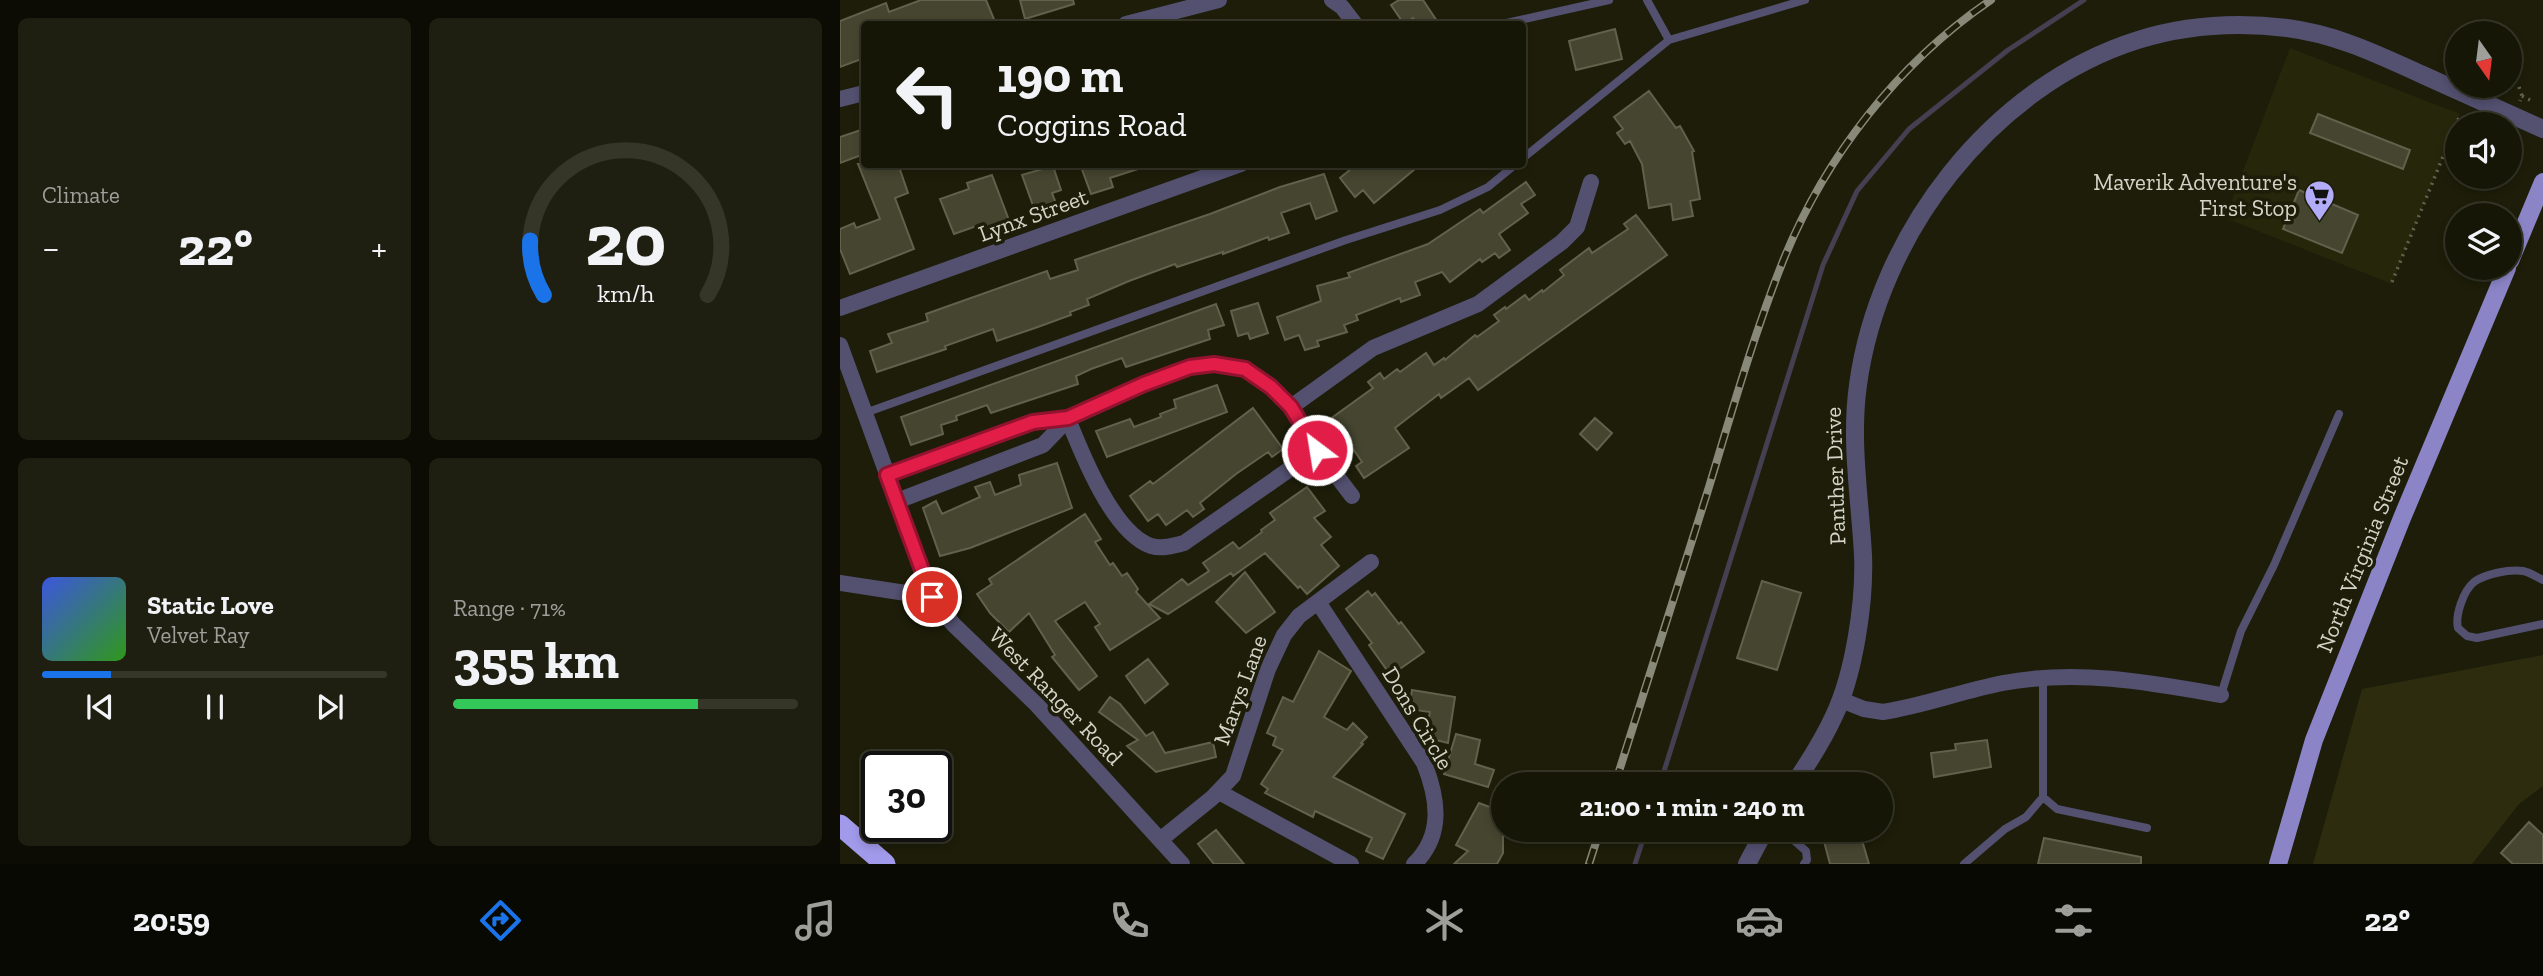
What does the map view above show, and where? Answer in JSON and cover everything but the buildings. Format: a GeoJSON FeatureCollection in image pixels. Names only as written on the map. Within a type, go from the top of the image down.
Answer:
{"type":"FeatureCollection","features":[{"type":"Feature","properties":{"kind":"highway"},"geometry":{"type":"LineString","coordinates":[[840,825],[885,864]]}},
{"type":"Feature","properties":{"kind":"main road"},"geometry":{"type":"LineString","coordinates":[[2522,232],[2543,182]]}},
{"type":"Feature","properties":{"kind":"main road"},"geometry":{"type":"LineString","coordinates":[[2522,233],[2543,212]]}},
{"type":"Feature","properties":{"kind":"main road","name":"North Virginia Street"},"geometry":{"type":"LineString","coordinates":[[2278,864],[2314,740],[2402,518],[2502,280]]}},
{"type":"Feature","properties":{"kind":"street"},"geometry":{"type":"LineString","coordinates":[[1137,21],[1219,0]]}},
{"type":"Feature","properties":{"kind":"street"},"geometry":{"type":"LineString","coordinates":[[1332,0],[1342,7],[1353,21]]}},
{"type":"Feature","properties":{"kind":"street","name":"Panther Drive"},"geometry":{"type":"LineString","coordinates":[[1802,772],[1820,745],[1841,700],[1853,653],[1861,603],[1863,560],[1855,427],[1859,375],[1874,314],[1892,270],[1914,228],[1938,191],[1966,156],[1999,122],[2068,71],[2102,54],[2138,40],[2175,31],[2247,25],[2315,33],[2365,49],[2543,129]]}},
{"type":"Feature","properties":{"kind":"street"},"geometry":{"type":"LineString","coordinates":[[840,99],[861,94]]}},
{"type":"Feature","properties":{"kind":"street","name":"Lynx Street"},"geometry":{"type":"LineString","coordinates":[[840,308],[1230,168]]}},
{"type":"Feature","properties":{"kind":"street"},"geometry":{"type":"LineString","coordinates":[[1291,407],[1373,348],[1478,304],[1562,242],[1577,227],[1591,182]]}},
{"type":"Feature","properties":{"kind":"street","name":"West Ranger Road"},"geometry":{"type":"LineString","coordinates":[[840,345],[932,597],[953,624],[1037,705],[1182,864]]}},
{"type":"Feature","properties":{"kind":"street"},"geometry":{"type":"LineString","coordinates":[[887,475],[1033,422],[1068,418],[1190,367],[1214,364],[1245,369],[1271,387],[1291,407],[1317,450],[1352,496]]}},
{"type":"Feature","properties":{"kind":"street"},"geometry":{"type":"LineString","coordinates":[[1068,418],[1097,485],[1131,535],[1151,546],[1167,548],[1184,543],[1317,450]]}},
{"type":"Feature","properties":{"kind":"street"},"geometry":{"type":"LineString","coordinates":[[897,501],[1043,445],[1068,418]]}},
{"type":"Feature","properties":{"kind":"street","name":"Marys Lane"},"geometry":{"type":"LineString","coordinates":[[1160,840],[1219,792],[1233,776],[1268,669],[1284,635],[1299,617],[1371,562]]}},
{"type":"Feature","properties":{"kind":"street"},"geometry":{"type":"LineString","coordinates":[[840,583],[932,597]]}},
{"type":"Feature","properties":{"kind":"street","name":"Dons Circle"},"geometry":{"type":"LineString","coordinates":[[1318,602],[1424,763],[1434,789],[1436,811],[1432,839],[1414,864]]}},
{"type":"Feature","properties":{"kind":"street"},"geometry":{"type":"LineString","coordinates":[[1841,700],[1864,709],[1883,712],[2003,683],[2087,676],[2131,679],[2221,695]]}},
{"type":"Feature","properties":{"kind":"street"},"geometry":{"type":"LineString","coordinates":[[1219,792],[1351,864]]}},
{"type":"Feature","properties":{"kind":"street"},"geometry":{"type":"LineString","coordinates":[[1747,864],[1759,842]]}},
{"type":"Feature","properties":{"kind":"lane"},"geometry":{"type":"LineString","coordinates":[[1521,21],[1609,0]]}},
{"type":"Feature","properties":{"kind":"lane"},"geometry":{"type":"LineString","coordinates":[[1647,0],[1669,40]]}},
{"type":"Feature","properties":{"kind":"lane"},"geometry":{"type":"LineString","coordinates":[[1526,156],[1669,40],[1805,0]]}},
{"type":"Feature","properties":{"kind":"lane"},"geometry":{"type":"LineString","coordinates":[[865,412],[1346,240],[1440,210],[1489,187],[1511,168]]}},
{"type":"Feature","properties":{"kind":"lane"},"geometry":{"type":"LineString","coordinates":[[2221,695],[2241,631],[2274,565],[2339,414]]}},
{"type":"Feature","properties":{"kind":"lane"},"geometry":{"type":"LineString","coordinates":[[2543,580],[2523,570],[2476,581],[2462,603],[2456,620],[2458,628],[2472,638],[2543,624]]}},
{"type":"Feature","properties":{"kind":"lane"},"geometry":{"type":"LineString","coordinates":[[1964,864],[2004,829],[2026,817],[2043,797],[2043,678]]}},
{"type":"Feature","properties":{"kind":"lane"},"geometry":{"type":"LineString","coordinates":[[2043,797],[2057,809],[2147,828]]}},
{"type":"Feature","properties":{"kind":"lane"},"geometry":{"type":"LineString","coordinates":[[1796,842],[1806,851],[1807,860],[1804,864]]}},
{"type":"Feature","properties":{"kind":"path"},"geometry":{"type":"LineString","coordinates":[[2522,96],[2530,100]]}},
{"type":"Feature","properties":{"kind":"path"},"geometry":{"type":"LineString","coordinates":[[2392,282],[2445,152]]}},
{"type":"Feature","properties":{"kind":"shaded area"},"geometry":{"type":"Polygon","coordinates":[[[2290,48],[2455,112],[2445,112],[2445,152],[2392,284],[2225,218],[2290,48]]]}},
{"type":"Feature","properties":{"kind":"shaded area"},"geometry":{"type":"Polygon","coordinates":[[[2543,655],[2543,786],[2519,804],[2472,864],[2313,864],[2362,689],[2543,655]]]}},
{"type":"Feature","properties":{"kind":"waterway"},"geometry":{"type":"LineString","coordinates":[[1664,772],[1823,265],[1857,191],[1909,129],[2008,50],[2084,0]]}},
{"type":"Feature","properties":{"kind":"waterway"},"geometry":{"type":"LineString","coordinates":[[1635,864],[1642,842]]}},
{"type":"Feature","properties":{"kind":"railway"},"geometry":{"type":"LineString","coordinates":[[1619,772],[1753,345],[1772,289],[1800,223],[1843,149],[1895,83],[1957,25],[1991,0]]}},
{"type":"Feature","properties":{"kind":"railway"},"geometry":{"type":"LineString","coordinates":[[1589,864],[1596,842]]}},
{"type":"Feature","properties":{"kind":"place","name":"Maverik Adventure's First Stop"},"geometry":{"type":"Point","coordinates":[2320,222]}},
{"type":"Feature","properties":{"kind":"route"},"geometry":{"type":"LineString","coordinates":[[932,597],[887,475],[1033,422],[1068,418],[1190,367],[1214,364],[1245,369],[1271,387],[1291,407],[1317,450]]}}]}
